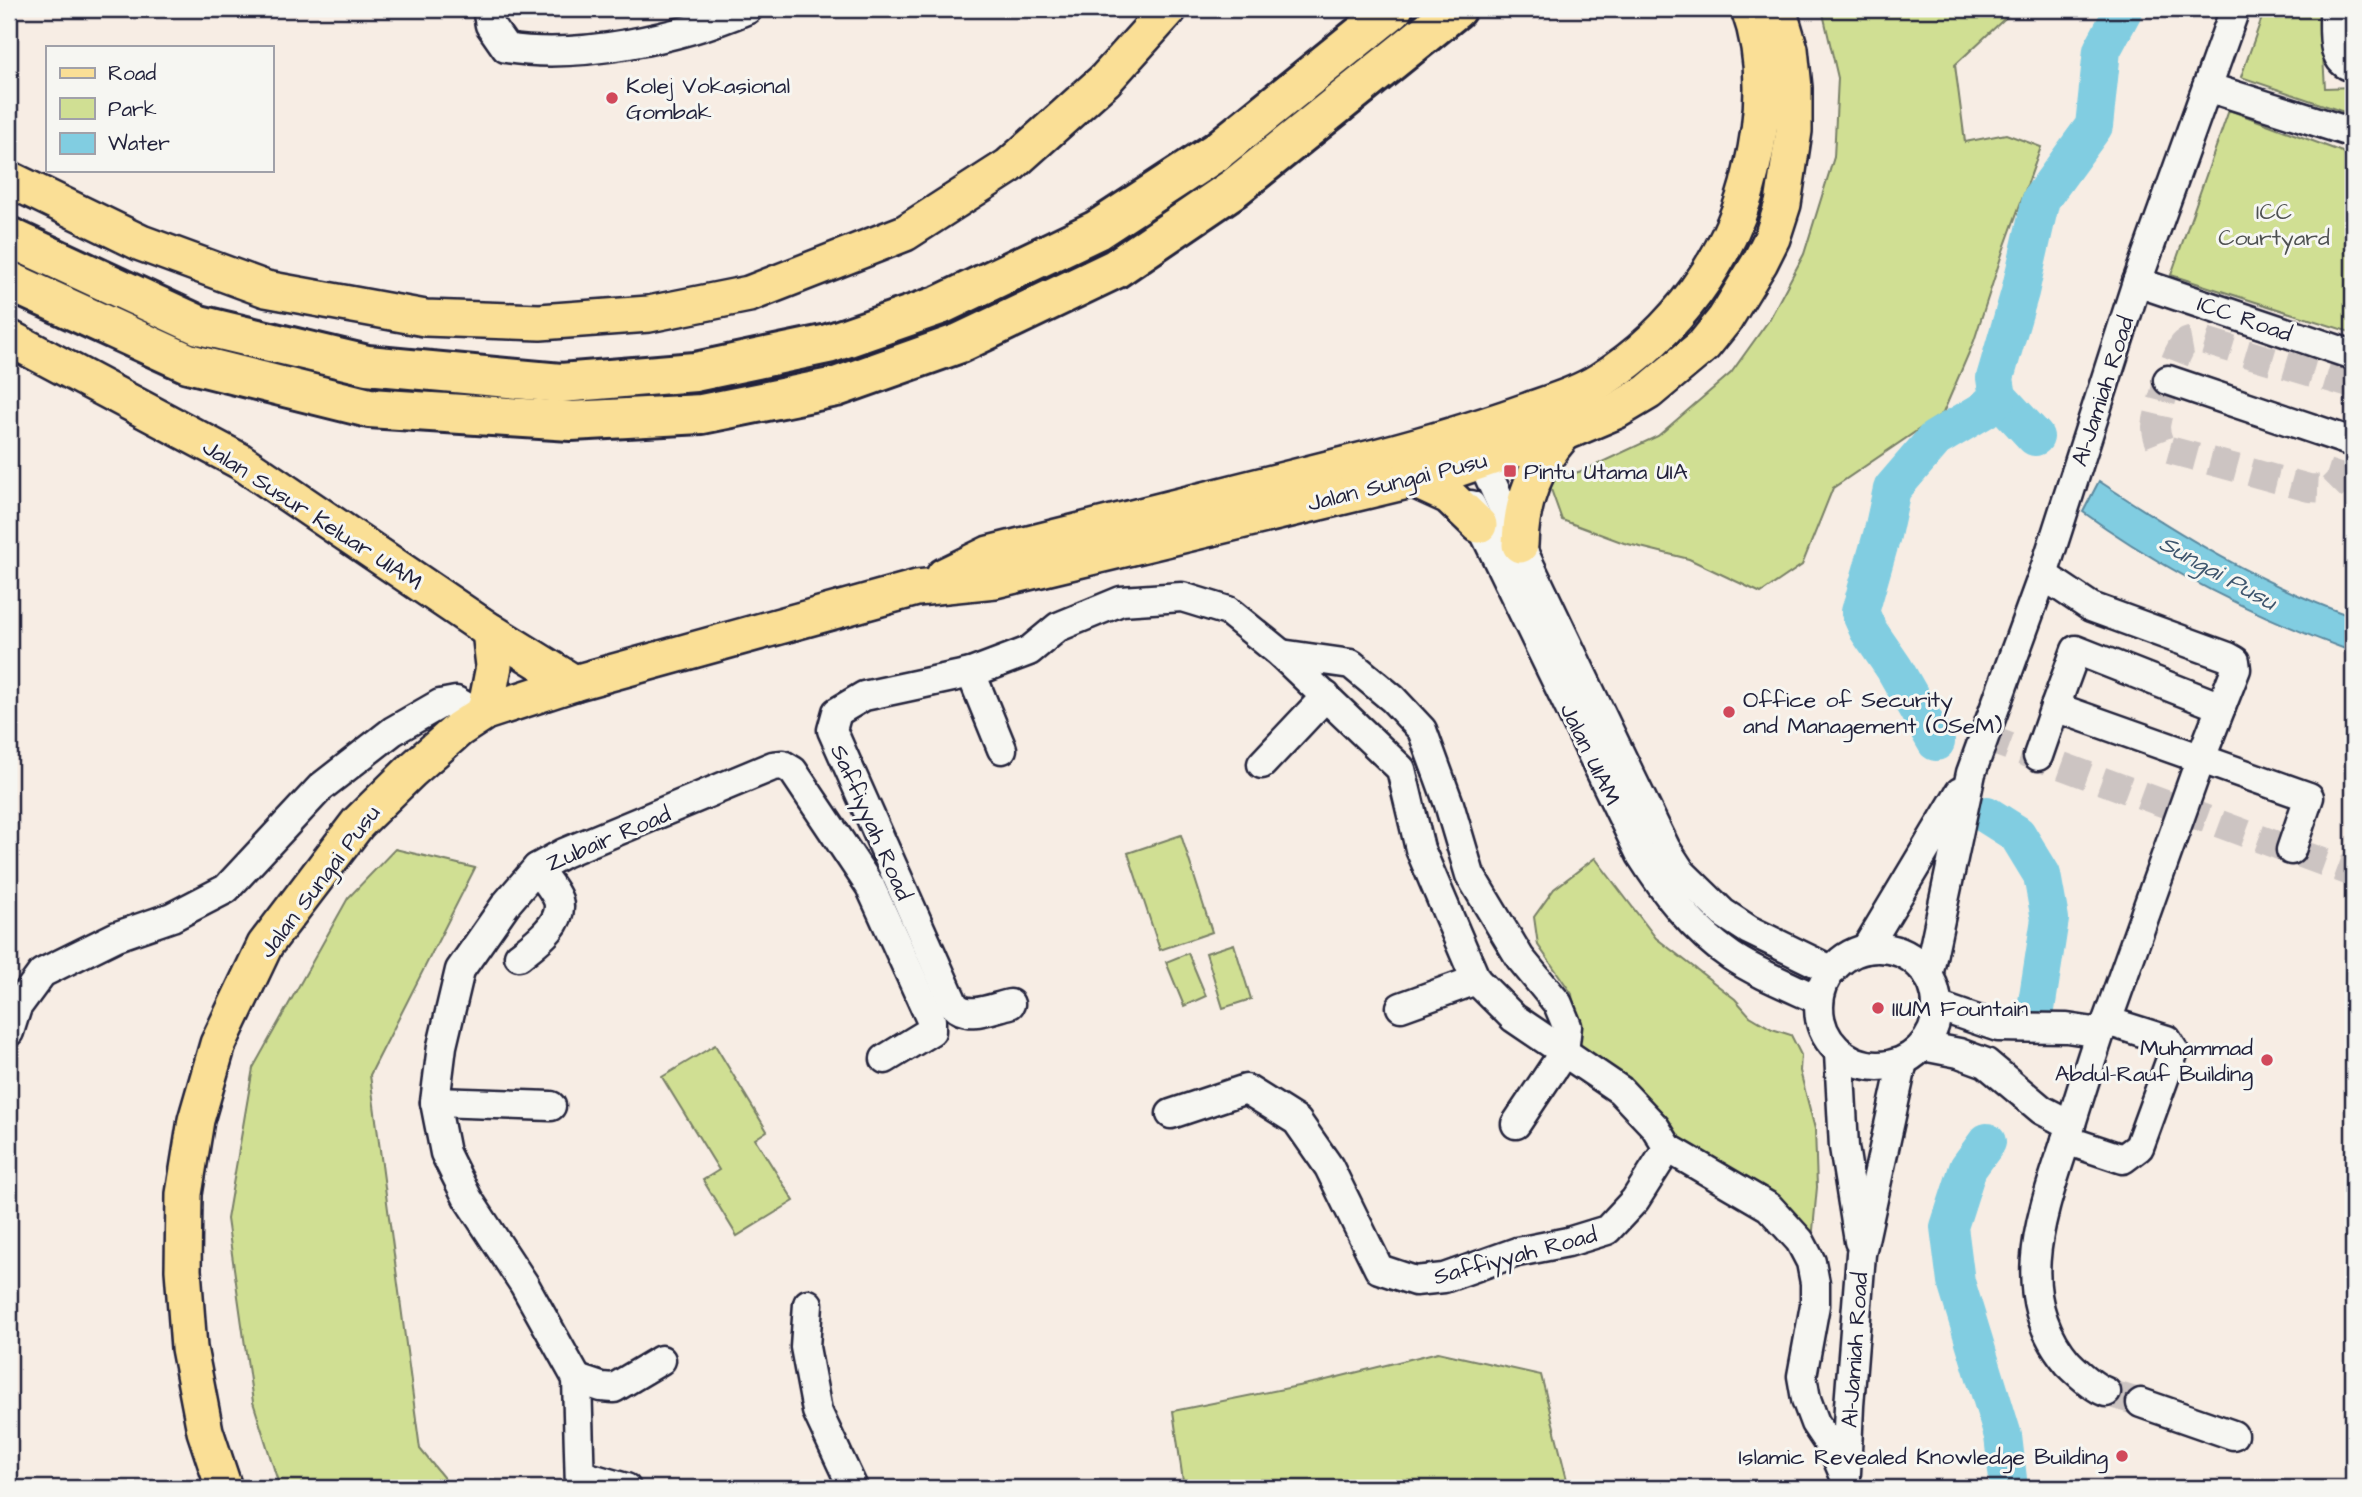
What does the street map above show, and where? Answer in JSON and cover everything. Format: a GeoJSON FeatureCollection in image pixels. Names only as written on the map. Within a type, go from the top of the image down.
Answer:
{"type":"FeatureCollection","features":[{"type":"Feature","properties":{"kind":"highway"},"geometry":{"type":"LineString","coordinates":[[9,237],[199,325],[368,365],[561,383],[695,372],[828,344],[940,305],[1097,230],[1216,152],[1393,9]]}},
{"type":"Feature","properties":{"kind":"highway"},"geometry":{"type":"LineString","coordinates":[[9,281],[188,363],[369,408],[571,421],[702,414],[836,387],[960,343],[1115,269],[1234,188],[1456,9]]}},
{"type":"Feature","properties":{"kind":"main road"},"geometry":{"type":"LineString","coordinates":[[9,179],[141,243],[266,289],[425,318],[540,322],[649,314],[749,294],[905,233],[1009,166],[1105,79],[1169,9]]}},
{"type":"Feature","properties":{"kind":"main road","name":"Jalan Sungai Pusu"},"geometry":{"type":"LineString","coordinates":[[1558,417],[1649,345],[1688,303],[1723,248],[1748,186],[1762,111],[1761,74],[1749,9]]}},
{"type":"Feature","properties":{"kind":"main road","name":"Jalan Sungai Pusu"},"geometry":{"type":"LineString","coordinates":[[917,588],[989,554],[1463,450],[1558,417],[1616,411],[1648,392],[1704,345],[1725,319],[1772,238],[1783,204],[1794,131],[1790,49],[1778,9]]}},
{"type":"Feature","properties":{"kind":"main road","name":"Jalan Susur Keluar UIAM"},"geometry":{"type":"LineString","coordinates":[[9,338],[240,461],[490,632],[574,682]]}},
{"type":"Feature","properties":{"kind":"main road"},"geometry":{"type":"LineString","coordinates":[[1520,545],[1526,496],[1558,417]]}},
{"type":"Feature","properties":{"kind":"main road","name":"Jalan Sungai Pusu"},"geometry":{"type":"LineString","coordinates":[[224,1488],[205,1431],[189,1348],[183,1270],[184,1194],[196,1120],[218,1044],[265,945],[358,823],[459,729],[482,714],[574,682],[917,588],[995,580],[1412,479],[1463,450]]}},
{"type":"Feature","properties":{"kind":"main road"},"geometry":{"type":"LineString","coordinates":[[1412,479],[1450,496],[1479,525]]}},
{"type":"Feature","properties":{"kind":"main road"},"geometry":{"type":"LineString","coordinates":[[482,714],[494,666],[490,632]]}},
{"type":"Feature","properties":{"kind":"street"},"geometry":{"type":"LineString","coordinates":[[487,9],[490,25],[506,48],[531,52],[637,44],[748,9]]}},
{"type":"Feature","properties":{"kind":"street","name":"Al-Jamiah Road"},"geometry":{"type":"LineString","coordinates":[[1845,1484],[1861,1254],[1913,1053],[1930,1034],[1937,1006],[1928,975],[1971,773],[2043,575],[2137,282],[2235,9]]}},
{"type":"Feature","properties":{"kind":"street"},"geometry":{"type":"LineString","coordinates":[[2334,9],[2334,43],[2340,59],[2348,66],[2353,66]]}},
{"type":"Feature","properties":{"kind":"street"},"geometry":{"type":"LineString","coordinates":[[2207,87],[2353,133]]}},
{"type":"Feature","properties":{"kind":"street","name":"ICC Road"},"geometry":{"type":"LineString","coordinates":[[2137,282],[2353,355]]}},
{"type":"Feature","properties":{"kind":"street"},"geometry":{"type":"LineString","coordinates":[[2168,380],[2352,442]]}},
{"type":"Feature","properties":{"kind":"street","name":"Jalan UIAM"},"geometry":{"type":"LineString","coordinates":[[1463,450],[1479,525],[1598,739],[1681,872],[1723,913],[1749,930],[1831,970]]}},
{"type":"Feature","properties":{"kind":"street","name":"Jalan UIAM"},"geometry":{"type":"LineString","coordinates":[[1463,450],[1520,545],[1598,739],[1641,855],[1677,907],[1703,934],[1732,957],[1819,1000]]}},
{"type":"Feature","properties":{"kind":"street"},"geometry":{"type":"LineString","coordinates":[[2043,575],[2091,607],[2235,661],[2236,669],[2104,1027],[2041,1216],[2035,1258],[2037,1291],[2045,1326],[2054,1346],[2073,1368],[2106,1392]]}},
{"type":"Feature","properties":{"kind":"street","name":"Saffiyyah Road"},"geometry":{"type":"LineString","coordinates":[[1010,1004],[970,1013],[959,1011],[954,1005],[832,730],[837,712],[864,696],[971,673],[1029,651],[1058,627],[1121,601],[1182,597],[1228,611],[1281,654],[1401,769],[1420,849],[1476,980],[1514,1018],[1620,1090],[1655,1127],[1668,1148],[1769,1207],[1800,1241],[1811,1262],[1815,1283],[1815,1305],[1802,1376],[1806,1399],[1815,1423],[1835,1453],[1845,1484]]}},
{"type":"Feature","properties":{"kind":"street"},"geometry":{"type":"LineString","coordinates":[[2038,756],[2091,607]]}},
{"type":"Feature","properties":{"kind":"street"},"geometry":{"type":"LineString","coordinates":[[2076,650],[2221,707]]}},
{"type":"Feature","properties":{"kind":"street"},"geometry":{"type":"LineString","coordinates":[[1281,654],[1351,664],[1393,699],[1422,730],[1449,804],[1470,875],[1520,958],[1558,1004],[1567,1026],[1564,1052],[1516,1124]]}},
{"type":"Feature","properties":{"kind":"street"},"geometry":{"type":"LineString","coordinates":[[971,673],[1002,749]]}},
{"type":"Feature","properties":{"kind":"street"},"geometry":{"type":"LineString","coordinates":[[1262,764],[1326,696]]}},
{"type":"Feature","properties":{"kind":"street"},"geometry":{"type":"LineString","coordinates":[[9,1032],[17,1007],[42,973],[117,936],[172,917],[226,889],[321,787],[393,732],[440,704],[456,701],[482,714]]}},
{"type":"Feature","properties":{"kind":"street"},"geometry":{"type":"LineString","coordinates":[[2055,707],[2309,797],[2291,850]]}},
{"type":"Feature","properties":{"kind":"street","name":"Zubair Road"},"geometry":{"type":"LineString","coordinates":[[580,1481],[577,1379],[524,1284],[468,1199],[445,1153],[435,1102],[442,1046],[460,970],[506,904],[537,868],[564,853],[773,766],[783,765],[793,771],[870,886],[931,1020],[930,1031],[885,1059]]}},
{"type":"Feature","properties":{"kind":"street","name":"Al-Jamiah Road"},"geometry":{"type":"LineString","coordinates":[[1831,970],[1847,956],[1866,948],[1971,773]]}},
{"type":"Feature","properties":{"kind":"street"},"geometry":{"type":"LineString","coordinates":[[519,956],[538,941],[559,911],[558,899],[537,868]]}},
{"type":"Feature","properties":{"kind":"street"},"geometry":{"type":"LineString","coordinates":[[1866,948],[1901,952],[1916,962],[1928,975]]}},
{"type":"Feature","properties":{"kind":"street"},"geometry":{"type":"LineString","coordinates":[[1819,1000],[1823,984],[1831,970]]}},
{"type":"Feature","properties":{"kind":"street"},"geometry":{"type":"LineString","coordinates":[[1401,1007],[1476,980]]}},
{"type":"Feature","properties":{"kind":"street","name":"Al-Jamiah Road"},"geometry":{"type":"LineString","coordinates":[[1819,1000],[1821,1023],[1831,1044],[1839,1053],[1844,1147],[1861,1254]]}},
{"type":"Feature","properties":{"kind":"street"},"geometry":{"type":"LineString","coordinates":[[1839,1053],[1854,1062],[1870,1066],[1887,1066],[1913,1053],[1959,1054],[1986,1063],[2068,1132],[2123,1159],[2139,1147],[2174,1051],[2167,1040],[2104,1027],[1998,1027],[1937,1006]]}},
{"type":"Feature","properties":{"kind":"street"},"geometry":{"type":"LineString","coordinates":[[1986,1063],[1998,1027]]}},
{"type":"Feature","properties":{"kind":"street","name":"Saffiyyah Road"},"geometry":{"type":"LineString","coordinates":[[1171,1114],[1246,1089],[1297,1121],[1329,1167],[1379,1269],[1415,1281],[1444,1278],[1517,1252],[1568,1242],[1607,1230],[1635,1200],[1668,1148]]}},
{"type":"Feature","properties":{"kind":"street"},"geometry":{"type":"LineString","coordinates":[[435,1102],[551,1106]]}},
{"type":"Feature","properties":{"kind":"street"},"geometry":{"type":"LineString","coordinates":[[808,1304],[805,1348],[817,1411],[853,1488]]}},
{"type":"Feature","properties":{"kind":"street"},"geometry":{"type":"LineString","coordinates":[[577,1379],[601,1387],[614,1388],[662,1360]]}},
{"type":"Feature","properties":{"kind":"street"},"geometry":{"type":"LineString","coordinates":[[1806,1399],[1830,1412],[1849,1406]]}},
{"type":"Feature","properties":{"kind":"street"},"geometry":{"type":"LineString","coordinates":[[2141,1403],[2233,1434]]}},
{"type":"Feature","properties":{"kind":"street"},"geometry":{"type":"LineString","coordinates":[[580,1481],[626,1488]]}},
{"type":"Feature","properties":{"kind":"green space"},"geometry":{"type":"Polygon","coordinates":[[[1822,9],[2015,9],[1955,65],[1965,142],[2006,134],[2041,147],[1974,341],[1943,413],[1833,488],[1802,565],[1761,593],[1689,559],[1624,543],[1562,520],[1548,481],[1585,470],[1658,436],[1731,373],[1769,320],[1804,254],[1834,157],[1838,78],[1822,9]]]}},
{"type":"Feature","properties":{"kind":"green space"},"geometry":{"type":"Polygon","coordinates":[[[2265,9],[2320,9],[2325,88],[2353,87],[2353,115],[2241,77],[2265,9]]]}},
{"type":"Feature","properties":{"kind":"green space","name":"ICC Courtyard"},"geometry":{"type":"Polygon","coordinates":[[[2229,110],[2353,156],[2353,333],[2171,275],[2229,110]]]}},
{"type":"Feature","properties":{"kind":"green space"},"geometry":{"type":"Polygon","coordinates":[[[1181,835],[1212,932],[1160,950],[1128,853],[1181,835]]]}},
{"type":"Feature","properties":{"kind":"green space"},"geometry":{"type":"Polygon","coordinates":[[[395,849],[475,868],[370,1075],[420,1449],[452,1488],[280,1488],[253,1402],[227,1219],[253,1068],[348,898],[395,849]]]}},
{"type":"Feature","properties":{"kind":"green space"},"geometry":{"type":"Polygon","coordinates":[[[1595,858],[1656,938],[1735,999],[1750,1016],[1772,1029],[1791,1035],[1801,1055],[1800,1071],[1815,1129],[1817,1187],[1812,1241],[1675,1142],[1577,1050],[1572,994],[1538,945],[1534,917],[1554,889],[1595,858]]]}},
{"type":"Feature","properties":{"kind":"green space"},"geometry":{"type":"Polygon","coordinates":[[[1234,944],[1251,999],[1223,1008],[1206,953],[1234,944]]]}},
{"type":"Feature","properties":{"kind":"green space"},"geometry":{"type":"Polygon","coordinates":[[[1188,953],[1206,996],[1184,1006],[1166,962],[1188,953]]]}},
{"type":"Feature","properties":{"kind":"green space"},"geometry":{"type":"Polygon","coordinates":[[[715,1045],[767,1131],[755,1139],[794,1201],[737,1236],[703,1180],[719,1170],[662,1077],[715,1045]]]}},
{"type":"Feature","properties":{"kind":"green space"},"geometry":{"type":"Polygon","coordinates":[[[1438,1352],[1541,1375],[1569,1488],[1184,1488],[1173,1411],[1318,1382],[1438,1352]]]}},
{"type":"Feature","properties":{"kind":"water"},"geometry":{"type":"Polygon","coordinates":[[[2099,481],[2160,521],[2253,574],[2353,617],[2353,652],[2247,608],[2114,534],[2083,512],[2099,481]]]}},
{"type":"Feature","properties":{"kind":"waterway","name":"Sungai Pusu"},"geometry":{"type":"LineString","coordinates":[[1936,742],[1894,668],[1868,630],[1860,612],[1892,489],[1935,439],[1984,410],[1998,397],[1995,378],[2020,292],[2041,199],[2094,126],[2102,50],[2124,9]]}},
{"type":"Feature","properties":{"kind":"waterway","name":"Sungai Pusu"},"geometry":{"type":"LineString","coordinates":[[1998,397],[2035,437]]}},
{"type":"Feature","properties":{"kind":"waterway"},"geometry":{"type":"LineString","coordinates":[[1987,815],[2017,834],[2042,875],[2050,919],[2036,1009]]}},
{"type":"Feature","properties":{"kind":"waterway"},"geometry":{"type":"LineString","coordinates":[[1987,1142],[1968,1168],[1949,1227],[1956,1282],[2003,1436],[2009,1488]]}},
{"type":"Feature","properties":{"kind":"tunnel"},"geometry":{"type":"LineString","coordinates":[[2353,385],[2205,341],[2191,341],[2184,344],[2176,358],[2156,427],[2162,448],[2309,488],[2331,489],[2339,481],[2353,437]]}},
{"type":"Feature","properties":{"kind":"tunnel"},"geometry":{"type":"LineString","coordinates":[[1983,737],[2353,873]]}},
{"type":"Feature","properties":{"kind":"tunnel"},"geometry":{"type":"LineString","coordinates":[[2106,1392],[2141,1403]]}},
{"type":"Feature","properties":{"kind":"place","name":"Kolej Vokasional Gombak"},"geometry":{"type":"Point","coordinates":[612,98]}},
{"type":"Feature","properties":{"kind":"place","name":"Pintu Utama UIA"},"geometry":{"type":"Point","coordinates":[1510,471]}},
{"type":"Feature","properties":{"kind":"place","name":"Office of Security and Management (OSeM)"},"geometry":{"type":"Point","coordinates":[1729,712]}},
{"type":"Feature","properties":{"kind":"place","name":"IIUM Fountain"},"geometry":{"type":"Point","coordinates":[1878,1008]}},
{"type":"Feature","properties":{"kind":"place","name":"Muhammad Abdul-Rauf Building"},"geometry":{"type":"Point","coordinates":[2267,1060]}},
{"type":"Feature","properties":{"kind":"place","name":"Islamic Revealed Knowledge Building"},"geometry":{"type":"Point","coordinates":[2122,1456]}}]}
